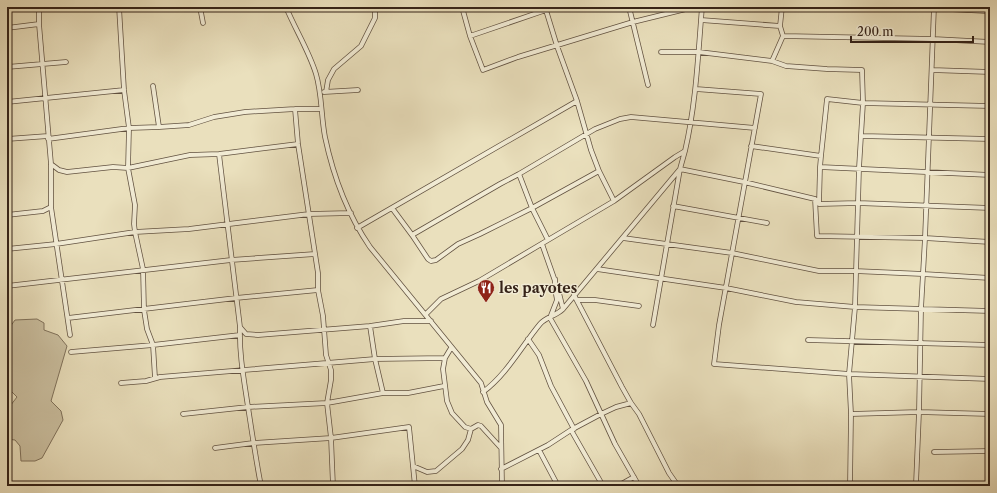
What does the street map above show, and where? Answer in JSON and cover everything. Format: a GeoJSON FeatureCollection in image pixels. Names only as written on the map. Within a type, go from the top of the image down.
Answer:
{"type":"FeatureCollection","features":[{"type":"Feature","properties":{"kind":"street"},"geometry":{"type":"LineString","coordinates":[[39,7],[50,164],[51,207],[70,335]]}},
{"type":"Feature","properties":{"kind":"street"},"geometry":{"type":"LineString","coordinates":[[119,7],[124,90],[129,128],[128,168],[135,205],[135,232],[143,270],[144,310],[147,329],[153,345],[155,378]]}},
{"type":"Feature","properties":{"kind":"street"},"geometry":{"type":"LineString","coordinates":[[200,7],[203,24]]}},
{"type":"Feature","properties":{"kind":"street"},"geometry":{"type":"LineString","coordinates":[[286,7],[310,58],[320,92],[325,138],[330,157],[357,228],[370,247],[426,314],[451,348],[479,380],[487,402],[501,425],[502,486]]}},
{"type":"Feature","properties":{"kind":"street"},"geometry":{"type":"LineString","coordinates":[[326,92],[328,80],[334,69],[361,46],[375,18],[375,7]]}},
{"type":"Feature","properties":{"kind":"street"},"geometry":{"type":"LineString","coordinates":[[462,7],[470,36],[483,70],[518,57],[633,22],[694,7]]}},
{"type":"Feature","properties":{"kind":"street"},"geometry":{"type":"LineString","coordinates":[[629,7],[648,85]]}},
{"type":"Feature","properties":{"kind":"street"},"geometry":{"type":"LineString","coordinates":[[653,325],[680,169],[692,123],[702,7]]}},
{"type":"Feature","properties":{"kind":"street"},"geometry":{"type":"LineString","coordinates":[[772,61],[783,36],[780,26],[782,7]]}},
{"type":"Feature","properties":{"kind":"street"},"geometry":{"type":"LineString","coordinates":[[910,7],[934,7],[986,11]]}},
{"type":"Feature","properties":{"kind":"street"},"geometry":{"type":"LineString","coordinates":[[934,7],[926,238],[921,309],[916,484],[990,485]]}},
{"type":"Feature","properties":{"kind":"street"},"geometry":{"type":"LineString","coordinates":[[470,36],[546,8],[557,46],[577,101],[586,134],[599,170],[614,201]]}},
{"type":"Feature","properties":{"kind":"street"},"geometry":{"type":"LineString","coordinates":[[701,20],[780,26]]}},
{"type":"Feature","properties":{"kind":"street"},"geometry":{"type":"LineString","coordinates":[[7,28],[39,24]]}},
{"type":"Feature","properties":{"kind":"street"},"geometry":{"type":"LineString","coordinates":[[783,36],[933,39],[990,42]]}},
{"type":"Feature","properties":{"kind":"street"},"geometry":{"type":"LineString","coordinates":[[661,52],[699,52],[772,61],[786,66],[862,70],[863,103],[859,168],[855,307],[849,374],[851,414],[850,486]]}},
{"type":"Feature","properties":{"kind":"street"},"geometry":{"type":"LineString","coordinates":[[7,67],[66,62]]}},
{"type":"Feature","properties":{"kind":"street"},"geometry":{"type":"LineString","coordinates":[[932,70],[990,72]]}},
{"type":"Feature","properties":{"kind":"street"},"geometry":{"type":"LineString","coordinates":[[152,86],[159,127]]}},
{"type":"Feature","properties":{"kind":"street"},"geometry":{"type":"LineString","coordinates":[[696,89],[761,94],[719,325],[714,364],[849,374],[990,379]]}},
{"type":"Feature","properties":{"kind":"street"},"geometry":{"type":"LineString","coordinates":[[7,102],[124,90]]}},
{"type":"Feature","properties":{"kind":"street"},"geometry":{"type":"LineString","coordinates":[[320,92],[358,90]]}},
{"type":"Feature","properties":{"kind":"street"},"geometry":{"type":"LineString","coordinates":[[819,204],[820,167],[827,99],[863,103],[990,106]]}},
{"type":"Feature","properties":{"kind":"street"},"geometry":{"type":"LineString","coordinates":[[357,228],[577,101]]}},
{"type":"Feature","properties":{"kind":"street"},"geometry":{"type":"LineString","coordinates":[[295,109],[298,144],[318,273],[318,290],[323,316],[326,355],[332,380],[327,403],[331,438],[333,486]]}},
{"type":"Feature","properties":{"kind":"street"},"geometry":{"type":"LineString","coordinates":[[7,139],[48,137],[129,128],[189,125],[214,117],[244,112],[321,109]]}},
{"type":"Feature","properties":{"kind":"street"},"geometry":{"type":"LineString","coordinates":[[412,235],[586,134],[620,119],[630,117],[755,128]]}},
{"type":"Feature","properties":{"kind":"street"},"geometry":{"type":"LineString","coordinates":[[862,136],[929,139],[990,139]]}},
{"type":"Feature","properties":{"kind":"street"},"geometry":{"type":"LineString","coordinates":[[50,164],[59,170],[66,172],[128,168],[190,155],[220,154],[298,144]]}},
{"type":"Feature","properties":{"kind":"street"},"geometry":{"type":"LineString","coordinates":[[751,146],[821,156]]}},
{"type":"Feature","properties":{"kind":"street"},"geometry":{"type":"LineString","coordinates":[[426,314],[441,299],[479,281],[614,201],[685,151]]}},
{"type":"Feature","properties":{"kind":"street"},"geometry":{"type":"LineString","coordinates":[[220,154],[231,260],[240,327],[242,370],[261,486]]}},
{"type":"Feature","properties":{"kind":"street"},"geometry":{"type":"LineString","coordinates":[[820,167],[990,175]]}},
{"type":"Feature","properties":{"kind":"street"},"geometry":{"type":"LineString","coordinates":[[680,169],[815,199],[819,204]]}},
{"type":"Feature","properties":{"kind":"street"},"geometry":{"type":"LineString","coordinates":[[483,392],[505,371],[543,321],[563,309],[680,169]]}},
{"type":"Feature","properties":{"kind":"street"},"geometry":{"type":"LineString","coordinates":[[392,208],[428,259],[431,261],[436,260],[458,244],[532,208],[599,170]]}},
{"type":"Feature","properties":{"kind":"street"},"geometry":{"type":"LineString","coordinates":[[519,174],[532,208],[548,240]]}},
{"type":"Feature","properties":{"kind":"street"},"geometry":{"type":"LineString","coordinates":[[815,199],[818,236],[926,238],[990,242]]}},
{"type":"Feature","properties":{"kind":"street"},"geometry":{"type":"LineString","coordinates":[[819,204],[858,203],[990,208]]}},
{"type":"Feature","properties":{"kind":"street"},"geometry":{"type":"LineString","coordinates":[[673,206],[767,223]]}},
{"type":"Feature","properties":{"kind":"street"},"geometry":{"type":"LineString","coordinates":[[7,215],[43,211],[51,207]]}},
{"type":"Feature","properties":{"kind":"street"},"geometry":{"type":"LineString","coordinates":[[7,249],[56,244],[135,232],[189,229],[309,214],[351,213]]}},
{"type":"Feature","properties":{"kind":"street"},"geometry":{"type":"LineString","coordinates":[[623,238],[732,253],[819,271],[855,271],[990,278]]}},
{"type":"Feature","properties":{"kind":"street"},"geometry":{"type":"LineString","coordinates":[[542,244],[555,279],[563,309]]}},
{"type":"Feature","properties":{"kind":"street"},"geometry":{"type":"LineString","coordinates":[[7,286],[231,260],[315,254]]}},
{"type":"Feature","properties":{"kind":"street"},"geometry":{"type":"LineString","coordinates":[[597,269],[726,288],[796,302],[855,307],[990,311]]}},
{"type":"Feature","properties":{"kind":"street"},"geometry":{"type":"LineString","coordinates":[[550,318],[557,300],[555,279]]}},
{"type":"Feature","properties":{"kind":"street"},"geometry":{"type":"LineString","coordinates":[[68,318],[318,290]]}},
{"type":"Feature","properties":{"kind":"street"},"geometry":{"type":"LineString","coordinates":[[574,295],[631,404],[639,414],[669,473],[678,486]]}},
{"type":"Feature","properties":{"kind":"street"},"geometry":{"type":"LineString","coordinates":[[577,300],[595,300],[639,306]]}},
{"type":"Feature","properties":{"kind":"street"},"geometry":{"type":"LineString","coordinates":[[550,318],[586,381],[615,444],[639,486]]}},
{"type":"Feature","properties":{"kind":"street"},"geometry":{"type":"LineString","coordinates":[[240,327],[246,334],[252,335],[370,326],[404,321],[431,321]]}},
{"type":"Feature","properties":{"kind":"street"},"geometry":{"type":"LineString","coordinates":[[370,326],[375,359],[383,393]]}},
{"type":"Feature","properties":{"kind":"street"},"geometry":{"type":"LineString","coordinates":[[71,352],[153,345],[240,335]]}},
{"type":"Feature","properties":{"kind":"street"},"geometry":{"type":"LineString","coordinates":[[528,339],[539,356],[551,386],[572,430],[603,486]]}},
{"type":"Feature","properties":{"kind":"street"},"geometry":{"type":"LineString","coordinates":[[808,340],[990,345]]}},
{"type":"Feature","properties":{"kind":"street"},"geometry":{"type":"LineString","coordinates":[[451,348],[445,358],[443,369],[446,401],[452,413],[464,427],[470,429],[478,425],[481,426],[501,448]]}},
{"type":"Feature","properties":{"kind":"street"},"geometry":{"type":"LineString","coordinates":[[121,384],[146,381],[160,377],[375,359],[445,358]]}},
{"type":"Feature","properties":{"kind":"street"},"geometry":{"type":"LineString","coordinates":[[183,414],[248,407],[327,403],[383,393],[408,393],[444,386]]}},
{"type":"Feature","properties":{"kind":"street"},"geometry":{"type":"LineString","coordinates":[[851,414],[919,412],[989,414],[990,395]]}},
{"type":"Feature","properties":{"kind":"street"},"geometry":{"type":"LineString","coordinates":[[502,469],[602,414],[616,407],[631,404]]}},
{"type":"Feature","properties":{"kind":"street"},"geometry":{"type":"LineString","coordinates":[[215,448],[253,443],[331,438],[409,427],[415,486]]}},
{"type":"Feature","properties":{"kind":"street"},"geometry":{"type":"LineString","coordinates":[[413,466],[426,472],[436,471],[462,449],[468,440],[470,429]]}},
{"type":"Feature","properties":{"kind":"street"},"geometry":{"type":"LineString","coordinates":[[539,450],[558,486]]}},
{"type":"Feature","properties":{"kind":"street"},"geometry":{"type":"LineString","coordinates":[[934,452],[990,451]]}},
{"type":"Feature","properties":{"kind":"street"},"geometry":{"type":"LineString","coordinates":[[618,486],[634,477]]}},
{"type":"Feature","properties":{"kind":"shaded area"},"geometry":{"type":"Polygon","coordinates":[[[37,319],[44,323],[44,330],[58,335],[67,346],[51,401],[61,411],[63,420],[42,458],[35,461],[21,461],[20,446],[15,440],[7,439],[7,410],[17,397],[7,387],[7,331],[15,320],[37,319]]]}},
{"type":"Feature","properties":{"kind":"place","name":"les payotes"},"geometry":{"type":"Point","coordinates":[486,303]}}]}
